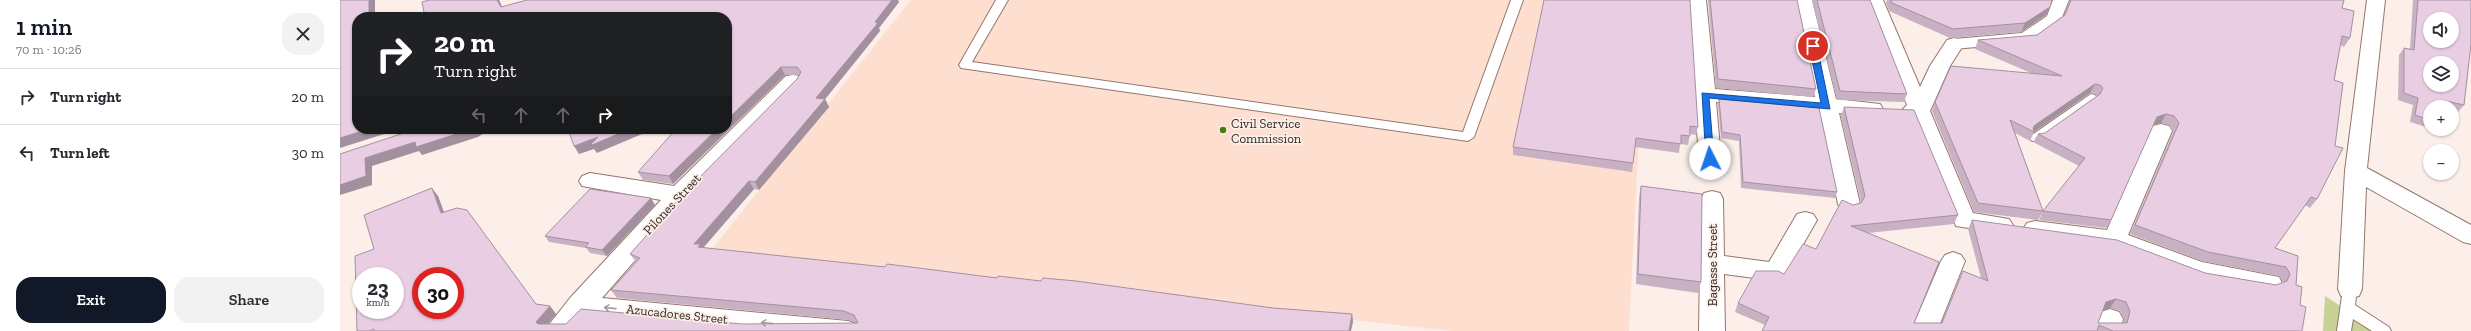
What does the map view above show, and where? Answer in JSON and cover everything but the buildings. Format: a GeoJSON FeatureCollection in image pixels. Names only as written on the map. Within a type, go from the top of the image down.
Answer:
{"type":"FeatureCollection","features":[{"type":"Feature","properties":{"kind":"street"},"geometry":{"type":"LineString","coordinates":[[1697,0],[1710,159]]}},
{"type":"Feature","properties":{"kind":"street"},"geometry":{"type":"LineString","coordinates":[[1803,0],[1848,204]]}},
{"type":"Feature","properties":{"kind":"street"},"geometry":{"type":"LineString","coordinates":[[1874,0],[1964,220],[2115,239],[2199,271],[2270,283]]}},
{"type":"Feature","properties":{"kind":"street"},"geometry":{"type":"LineString","coordinates":[[1919,111],[1940,66],[1954,44],[2026,38],[2054,19],[2062,0]]}},
{"type":"Feature","properties":{"kind":"street"},"geometry":{"type":"LineString","coordinates":[[2349,299],[2356,171],[2376,0]]}},
{"type":"Feature","properties":{"kind":"street","name":"Pilones Street"},"geometry":{"type":"LineString","coordinates":[[557,331],[679,195],[793,81]]}},
{"type":"Feature","properties":{"kind":"street"},"geometry":{"type":"LineString","coordinates":[[1705,95],[1826,107],[1919,111]]}},
{"type":"Feature","properties":{"kind":"street"},"geometry":{"type":"LineString","coordinates":[[2115,239],[2161,131]]}},
{"type":"Feature","properties":{"kind":"street"},"geometry":{"type":"LineString","coordinates":[[2356,171],[2471,236]]}},
{"type":"Feature","properties":{"kind":"street"},"geometry":{"type":"LineString","coordinates":[[590,181],[679,195]]}},
{"type":"Feature","properties":{"kind":"street","name":"Bagasse Street"},"geometry":{"type":"LineString","coordinates":[[1712,199],[1712,331]]}},
{"type":"Feature","properties":{"kind":"street"},"geometry":{"type":"LineString","coordinates":[[1711,263],[1770,271],[1776,270],[1805,220]]}},
{"type":"Feature","properties":{"kind":"street"},"geometry":{"type":"LineString","coordinates":[[1924,331],[1953,261]]}},
{"type":"Feature","properties":{"kind":"street","name":"Azucadores Street"},"geometry":{"type":"LineString","coordinates":[[579,305],[848,331]]}},
{"type":"Feature","properties":{"kind":"lane"},"geometry":{"type":"LineString","coordinates":[[1002,0],[965,66],[1468,137],[1517,0]]}},
{"type":"Feature","properties":{"kind":"lane"},"geometry":{"type":"LineString","coordinates":[[2036,138],[2091,98]]}},
{"type":"Feature","properties":{"kind":"lane"},"geometry":{"type":"LineString","coordinates":[[2344,331],[2349,299]]}},
{"type":"Feature","properties":{"kind":"lane"},"geometry":{"type":"LineString","coordinates":[[2349,299],[2384,331]]}},
{"type":"Feature","properties":{"kind":"shaded area","name":"Civil Service Commission"},"geometry":{"type":"Polygon","coordinates":[[[911,0],[1646,0],[1629,331],[1451,331],[713,248],[911,0]]]}},
{"type":"Feature","properties":{"kind":"green space"},"geometry":{"type":"Polygon","coordinates":[[[2325,296],[2379,331],[2323,331],[2325,296]]]}},
{"type":"Feature","properties":{"kind":"place","name":"Civil Service Commission"},"geometry":{"type":"Point","coordinates":[1223,130]}},
{"type":"Feature","properties":{"kind":"route"},"geometry":{"type":"LineString","coordinates":[[1710,159],[1705,95],[1826,107],[1813,46]]}}]}
